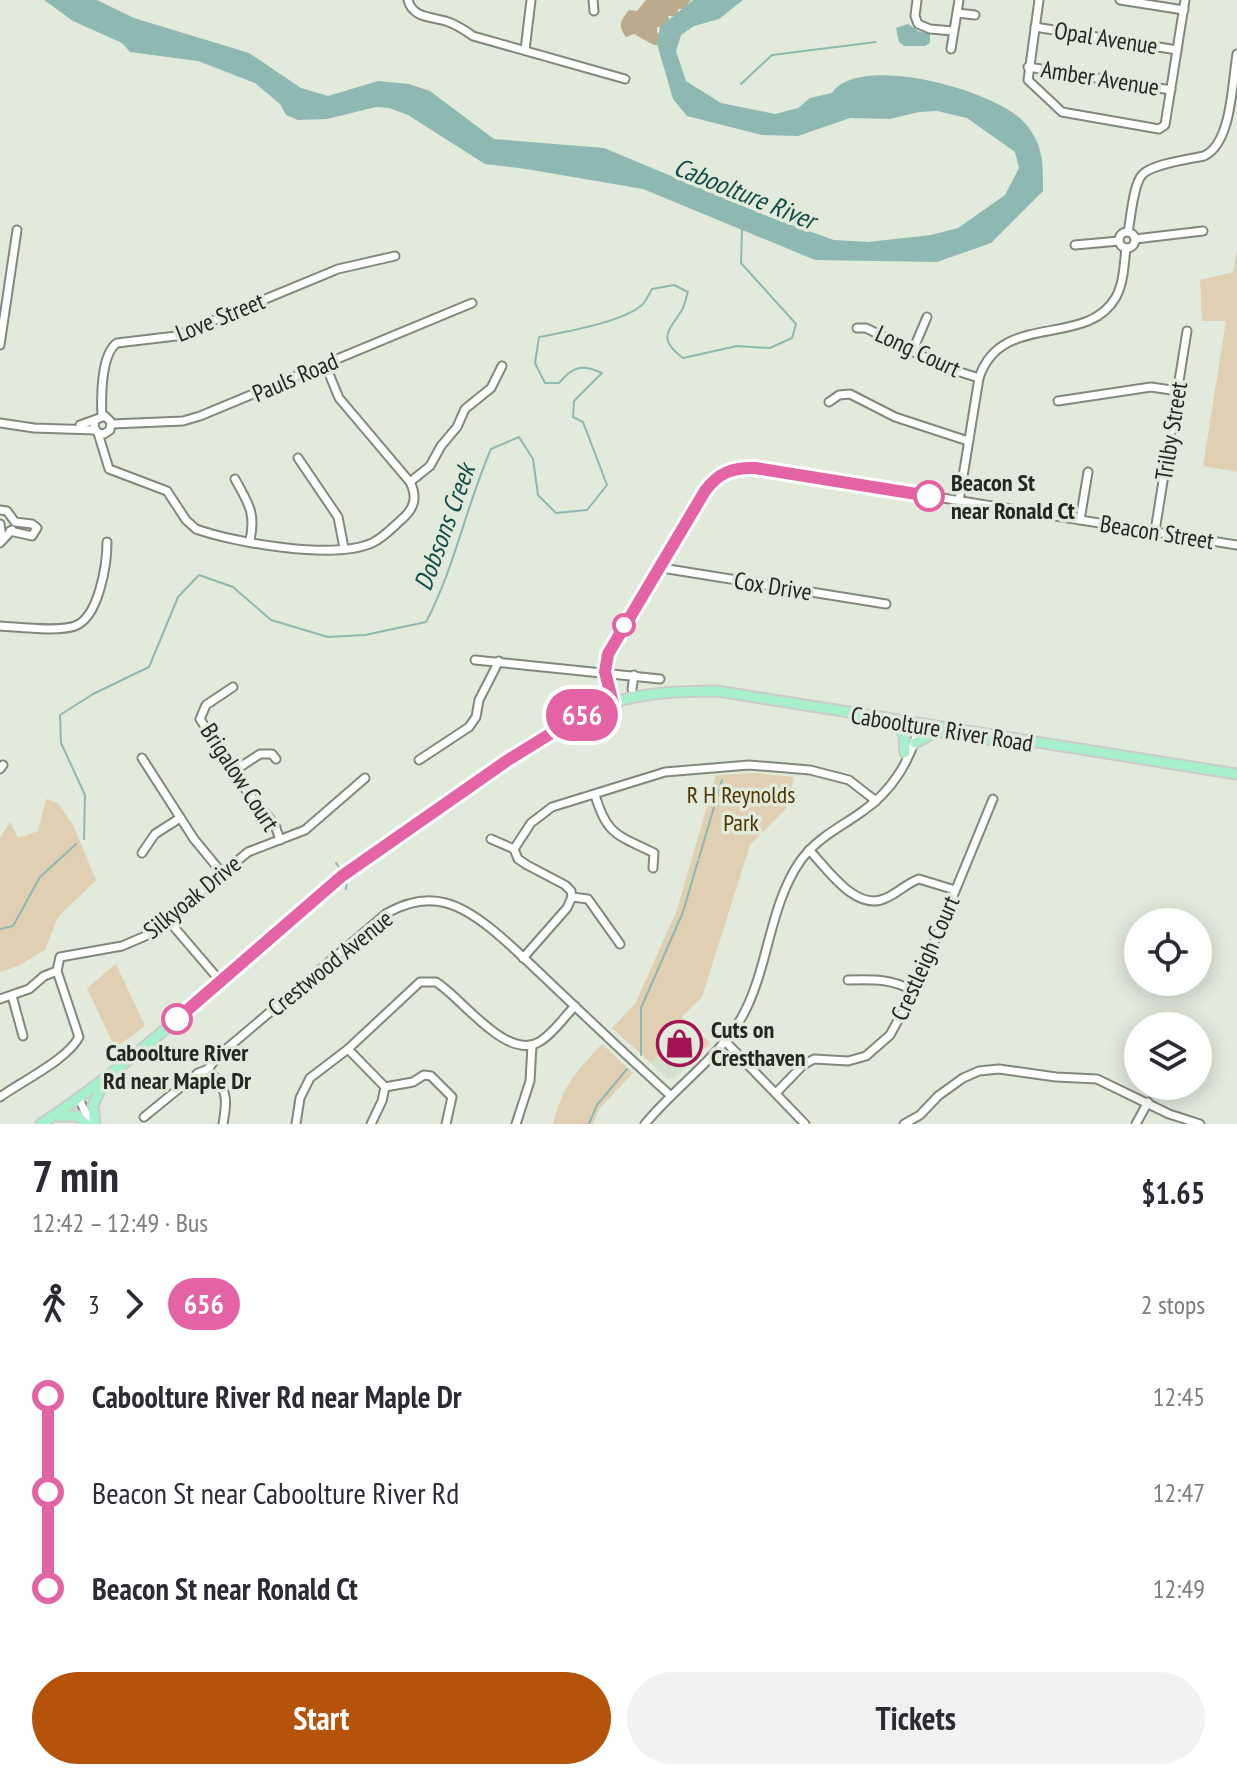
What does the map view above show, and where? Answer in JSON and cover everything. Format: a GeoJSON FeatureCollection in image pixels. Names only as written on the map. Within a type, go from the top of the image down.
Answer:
{"type":"FeatureCollection","features":[{"type":"Feature","properties":{"kind":"main road","name":"Caboolture River Road"},"geometry":{"type":"LineString","coordinates":[[41,1124],[104,1079],[342,876],[508,760],[576,718],[613,703],[659,693],[717,691],[1237,774]]}},
{"type":"Feature","properties":{"kind":"main road","name":"Caboolture River Road"},"geometry":{"type":"LineString","coordinates":[[825,708],[898,726],[917,725],[935,732],[1019,744],[1060,746]]}},
{"type":"Feature","properties":{"kind":"main road"},"geometry":{"type":"LineString","coordinates":[[898,726],[905,738],[905,753]]}},
{"type":"Feature","properties":{"kind":"main road"},"geometry":{"type":"LineString","coordinates":[[915,743],[935,732]]}},
{"type":"Feature","properties":{"kind":"main road"},"geometry":{"type":"LineString","coordinates":[[51,1117],[72,1115],[91,1124],[93,1106],[104,1079]]}},
{"type":"Feature","properties":{"kind":"street"},"geometry":{"type":"LineString","coordinates":[[408,0],[417,14],[453,24],[484,40],[625,79]]}},
{"type":"Feature","properties":{"kind":"street"},"geometry":{"type":"LineString","coordinates":[[525,50],[531,0]]}},
{"type":"Feature","properties":{"kind":"street"},"geometry":{"type":"LineString","coordinates":[[593,0],[594,11]]}},
{"type":"Feature","properties":{"kind":"street"},"geometry":{"type":"LineString","coordinates":[[917,0],[915,16],[918,24],[930,29],[953,31]]}},
{"type":"Feature","properties":{"kind":"street"},"geometry":{"type":"LineString","coordinates":[[951,49],[959,0]]}},
{"type":"Feature","properties":{"kind":"street"},"geometry":{"type":"LineString","coordinates":[[1039,0],[1028,80],[1062,112],[1159,129],[1165,125],[1185,0]]}},
{"type":"Feature","properties":{"kind":"street"},"geometry":{"type":"LineString","coordinates":[[1120,0],[1184,10]]}},
{"type":"Feature","properties":{"kind":"street"},"geometry":{"type":"LineString","coordinates":[[957,13],[975,15]]}},
{"type":"Feature","properties":{"kind":"street","name":"Opal Avenue"},"geometry":{"type":"LineString","coordinates":[[1035,27],[1177,50]]}},
{"type":"Feature","properties":{"kind":"street"},"geometry":{"type":"LineString","coordinates":[[1128,232],[1143,173],[1152,168],[1204,156],[1212,152],[1222,139],[1237,54]]}},
{"type":"Feature","properties":{"kind":"street","name":"Amber Avenue"},"geometry":{"type":"LineString","coordinates":[[1028,67],[1171,90]]}},
{"type":"Feature","properties":{"kind":"street"},"geometry":{"type":"LineString","coordinates":[[0,345],[17,230]]}},
{"type":"Feature","properties":{"kind":"street"},"geometry":{"type":"LineString","coordinates":[[1135,239],[1203,231]]}},
{"type":"Feature","properties":{"kind":"street"},"geometry":{"type":"LineString","coordinates":[[1128,232],[1135,239]]}},
{"type":"Feature","properties":{"kind":"street"},"geometry":{"type":"LineString","coordinates":[[959,501],[979,378],[988,359],[1010,340],[1082,322],[1108,307],[1120,288],[1121,235],[1128,232]]}},
{"type":"Feature","properties":{"kind":"street"},"geometry":{"type":"LineString","coordinates":[[1075,245],[1133,246],[1135,239]]}},
{"type":"Feature","properties":{"kind":"street","name":"Love Street"},"geometry":{"type":"LineString","coordinates":[[104,452],[96,431],[108,352],[117,343],[176,336],[338,269],[395,256]]}},
{"type":"Feature","properties":{"kind":"street","name":"Pauls Road"},"geometry":{"type":"LineString","coordinates":[[96,431],[183,421],[200,416],[472,303]]}},
{"type":"Feature","properties":{"kind":"street"},"geometry":{"type":"LineString","coordinates":[[913,350],[927,317]]}},
{"type":"Feature","properties":{"kind":"street","name":"Long Court"},"geometry":{"type":"LineString","coordinates":[[857,328],[866,328],[944,367],[979,378]]}},
{"type":"Feature","properties":{"kind":"street","name":"Trilby Street"},"geometry":{"type":"LineString","coordinates":[[1155,531],[1187,331]]}},
{"type":"Feature","properties":{"kind":"street"},"geometry":{"type":"LineString","coordinates":[[70,427],[99,418],[110,419],[104,452],[106,464],[115,472],[167,491],[186,520],[196,529],[306,551],[374,542],[408,514],[415,500],[415,491],[339,398],[325,364]]}},
{"type":"Feature","properties":{"kind":"street"},"geometry":{"type":"LineString","coordinates":[[410,482],[430,466],[441,446],[454,432],[465,409],[491,388],[502,366]]}},
{"type":"Feature","properties":{"kind":"street"},"geometry":{"type":"LineString","coordinates":[[1058,401],[1151,387],[1178,391]]}},
{"type":"Feature","properties":{"kind":"street"},"geometry":{"type":"LineString","coordinates":[[829,402],[839,395],[850,394],[895,417],[968,441]]}},
{"type":"Feature","properties":{"kind":"street"},"geometry":{"type":"LineString","coordinates":[[0,423],[96,431]]}},
{"type":"Feature","properties":{"kind":"street"},"geometry":{"type":"LineString","coordinates":[[298,458],[338,517],[344,548]]}},
{"type":"Feature","properties":{"kind":"street","name":"Beacon Street"},"geometry":{"type":"LineString","coordinates":[[605,672],[608,654],[712,481],[721,474],[741,468],[1237,545]]}},
{"type":"Feature","properties":{"kind":"street"},"geometry":{"type":"LineString","coordinates":[[1080,520],[1088,472]]}},
{"type":"Feature","properties":{"kind":"street"},"geometry":{"type":"LineString","coordinates":[[235,479],[253,511],[250,540]]}},
{"type":"Feature","properties":{"kind":"street"},"geometry":{"type":"LineString","coordinates":[[0,510],[7,511],[15,522],[32,524],[37,531],[32,536],[10,531]]}},
{"type":"Feature","properties":{"kind":"street"},"geometry":{"type":"LineString","coordinates":[[0,524],[1,540]]}},
{"type":"Feature","properties":{"kind":"street"},"geometry":{"type":"LineString","coordinates":[[1,540],[23,524]]}},
{"type":"Feature","properties":{"kind":"street"},"geometry":{"type":"LineString","coordinates":[[0,626],[69,627],[82,622],[100,587],[107,542]]}},
{"type":"Feature","properties":{"kind":"street","name":"Cox Drive"},"geometry":{"type":"LineString","coordinates":[[660,565],[668,569],[886,604]]}},
{"type":"Feature","properties":{"kind":"street"},"geometry":{"type":"LineString","coordinates":[[475,660],[660,679]]}},
{"type":"Feature","properties":{"kind":"street"},"geometry":{"type":"LineString","coordinates":[[419,760],[469,727],[499,661]]}},
{"type":"Feature","properties":{"kind":"street"},"geometry":{"type":"LineString","coordinates":[[605,672],[613,703]]}},
{"type":"Feature","properties":{"kind":"street"},"geometry":{"type":"LineString","coordinates":[[632,689],[634,675]]}},
{"type":"Feature","properties":{"kind":"street","name":"Brigalow Court"},"geometry":{"type":"LineString","coordinates":[[233,687],[206,705],[200,715],[203,725],[275,825],[280,840]]}},
{"type":"Feature","properties":{"kind":"street"},"geometry":{"type":"LineString","coordinates":[[645,1124],[725,1041],[748,1006],[788,884],[809,850],[830,831],[876,801],[911,756],[917,725]]}},
{"type":"Feature","properties":{"kind":"street"},"geometry":{"type":"LineString","coordinates":[[902,767],[917,725]]}},
{"type":"Feature","properties":{"kind":"street"},"geometry":{"type":"LineString","coordinates":[[234,771],[260,754],[268,752],[276,759]]}},
{"type":"Feature","properties":{"kind":"street"},"geometry":{"type":"LineString","coordinates":[[142,758],[180,818],[222,873]]}},
{"type":"Feature","properties":{"kind":"street"},"geometry":{"type":"LineString","coordinates":[[514,849],[531,823],[552,807],[665,772],[767,765],[840,777],[858,786],[876,801]]}},
{"type":"Feature","properties":{"kind":"street","name":"Silkyoak Drive"},"geometry":{"type":"LineString","coordinates":[[57,971],[60,957],[136,942],[168,920],[248,852],[305,830],[365,778]]}},
{"type":"Feature","properties":{"kind":"street"},"geometry":{"type":"LineString","coordinates":[[595,795],[605,824],[612,831],[654,853],[653,868]]}},
{"type":"Feature","properties":{"kind":"street","name":"Crestleigh Court"},"geometry":{"type":"LineString","coordinates":[[776,1093],[803,1065],[814,1059],[848,1061],[866,1056],[890,1035],[914,991],[993,799]]}},
{"type":"Feature","properties":{"kind":"street"},"geometry":{"type":"LineString","coordinates":[[142,853],[155,834],[180,818]]}},
{"type":"Feature","properties":{"kind":"street"},"geometry":{"type":"LineString","coordinates":[[491,839],[514,849],[518,859],[571,891],[567,908],[523,958]]}},
{"type":"Feature","properties":{"kind":"street"},"geometry":{"type":"LineString","coordinates":[[809,850],[853,894],[867,901],[884,899],[919,879],[955,890]]}},
{"type":"Feature","properties":{"kind":"street"},"geometry":{"type":"LineString","coordinates":[[572,897],[582,897],[592,903],[620,944]]}},
{"type":"Feature","properties":{"kind":"street","name":"Crestwood Avenue"},"geometry":{"type":"LineString","coordinates":[[144,1117],[198,1073],[208,1069],[218,1056],[366,929],[400,906],[424,901],[437,901],[471,914],[523,958],[671,1096]]}},
{"type":"Feature","properties":{"kind":"street"},"geometry":{"type":"LineString","coordinates":[[168,920],[221,982]]}},
{"type":"Feature","properties":{"kind":"street"},"geometry":{"type":"LineString","coordinates":[[0,999],[29,989],[44,976],[57,971],[78,1040],[0,1097]]}},
{"type":"Feature","properties":{"kind":"street"},"geometry":{"type":"LineString","coordinates":[[848,980],[881,979],[898,982],[914,991]]}},
{"type":"Feature","properties":{"kind":"street"},"geometry":{"type":"LineString","coordinates":[[296,1124],[300,1098],[310,1078],[348,1049],[420,982],[431,980],[442,985],[498,1035],[513,1043],[532,1045],[546,1037],[575,1006]]}},
{"type":"Feature","properties":{"kind":"street"},"geometry":{"type":"LineString","coordinates":[[12,996],[23,1036]]}},
{"type":"Feature","properties":{"kind":"street"},"geometry":{"type":"LineString","coordinates":[[725,1041],[805,1124]]}},
{"type":"Feature","properties":{"kind":"street"},"geometry":{"type":"LineString","coordinates":[[516,1124],[529,1090],[532,1045]]}},
{"type":"Feature","properties":{"kind":"street"},"geometry":{"type":"LineString","coordinates":[[348,1049],[385,1087]]}},
{"type":"Feature","properties":{"kind":"street"},"geometry":{"type":"LineString","coordinates":[[208,1069],[224,1088],[227,1099],[223,1124]]}},
{"type":"Feature","properties":{"kind":"street"},"geometry":{"type":"LineString","coordinates":[[904,1124],[920,1115],[938,1096],[963,1078],[979,1071],[999,1069],[1097,1079],[1169,1114],[1200,1124]]}},
{"type":"Feature","properties":{"kind":"street"},"geometry":{"type":"LineString","coordinates":[[385,1087],[413,1082],[424,1075],[431,1076],[452,1097],[446,1124]]}},
{"type":"Feature","properties":{"kind":"street"},"geometry":{"type":"LineString","coordinates":[[371,1124],[385,1087]]}},
{"type":"Feature","properties":{"kind":"street"},"geometry":{"type":"LineString","coordinates":[[79,1099],[91,1124]]}},
{"type":"Feature","properties":{"kind":"street"},"geometry":{"type":"LineString","coordinates":[[1136,1124],[1148,1102]]}},
{"type":"Feature","properties":{"kind":"shaded area"},"geometry":{"type":"Polygon","coordinates":[[[646,0],[691,0],[674,16],[668,16],[670,21],[665,27],[657,27],[657,32],[664,39],[662,45],[654,45],[634,34],[626,37],[622,29],[622,20],[629,10],[637,11],[646,0]]]}},
{"type":"Feature","properties":{"kind":"shaded area"},"geometry":{"type":"Polygon","coordinates":[[[683,1031],[703,1050],[675,1078],[667,1079],[651,1063],[683,1031]]]}},
{"type":"Feature","properties":{"kind":"green space"},"geometry":{"type":"Polygon","coordinates":[[[1237,248],[1237,472],[1203,466],[1226,321],[1202,321],[1200,280],[1233,272],[1237,248]]]}},
{"type":"Feature","properties":{"kind":"green space","name":"R H Reynolds Park"},"geometry":{"type":"Polygon","coordinates":[[[756,773],[794,777],[786,809],[750,845],[702,997],[682,1017],[710,1043],[703,1050],[683,1031],[651,1063],[612,1028],[635,1004],[677,910],[716,775],[756,773]]]}},
{"type":"Feature","properties":{"kind":"green space"},"geometry":{"type":"Polygon","coordinates":[[[46,799],[58,803],[73,825],[96,880],[58,917],[45,950],[18,966],[0,972],[0,838],[10,822],[18,838],[38,831],[46,799]]]}},
{"type":"Feature","properties":{"kind":"green space"},"geometry":{"type":"Polygon","coordinates":[[[116,964],[145,1026],[115,1048],[87,988],[116,964]]]}},
{"type":"Feature","properties":{"kind":"green space"},"geometry":{"type":"Polygon","coordinates":[[[602,1044],[633,1073],[599,1109],[593,1124],[553,1124],[571,1080],[602,1044]]]}},
{"type":"Feature","properties":{"kind":"water","name":"Caboolture River"},"geometry":{"type":"Polygon","coordinates":[[[44,0],[97,0],[134,18],[249,53],[301,88],[328,96],[378,81],[409,84],[430,91],[494,139],[604,148],[767,216],[834,240],[868,242],[931,235],[958,228],[1005,195],[1019,168],[1015,152],[967,118],[937,111],[890,119],[850,118],[798,136],[762,135],[687,116],[673,99],[657,44],[660,27],[693,0],[743,0],[719,19],[694,26],[681,35],[676,51],[686,81],[721,103],[775,114],[798,108],[810,98],[832,93],[847,81],[870,76],[928,80],[958,88],[1009,110],[1031,130],[1039,147],[1043,191],[991,243],[937,262],[815,260],[643,189],[485,164],[408,115],[389,108],[376,107],[327,119],[298,120],[286,115],[280,104],[255,83],[198,61],[130,52],[122,43],[73,21],[44,0]]]}},
{"type":"Feature","properties":{"kind":"water"},"geometry":{"type":"Polygon","coordinates":[[[908,24],[930,34],[930,43],[925,46],[904,46],[899,42],[896,28],[908,24]]]}},
{"type":"Feature","properties":{"kind":"waterway"},"geometry":{"type":"LineString","coordinates":[[741,84],[772,55],[876,42]]}},
{"type":"Feature","properties":{"kind":"waterway","name":"Dobsons Creek"},"geometry":{"type":"LineString","coordinates":[[84,839],[85,795],[61,743],[60,715],[93,694],[149,667],[178,597],[199,575],[233,587],[271,620],[328,637],[365,635],[426,622],[445,580],[491,449],[519,437],[533,459],[538,495],[556,513],[587,510],[607,485],[583,422],[573,417],[574,401],[602,373],[578,368],[559,383],[545,383],[535,363],[539,337],[593,326],[622,316],[642,305],[652,289],[674,285],[688,292],[668,335],[670,345],[683,358],[737,346],[770,348],[792,338],[796,324],[741,263],[742,229]]}},
{"type":"Feature","properties":{"kind":"waterway"},"geometry":{"type":"LineString","coordinates":[[699,858],[722,780]]}},
{"type":"Feature","properties":{"kind":"waterway","name":"Dobsons Creek"},"geometry":{"type":"LineString","coordinates":[[0,929],[13,926],[40,877],[76,844]]}},
{"type":"Feature","properties":{"kind":"waterway"},"geometry":{"type":"LineString","coordinates":[[641,1055],[641,1008],[683,912],[698,861]]}},
{"type":"Feature","properties":{"kind":"waterway"},"geometry":{"type":"LineString","coordinates":[[336,863],[341,870]]}},
{"type":"Feature","properties":{"kind":"waterway"},"geometry":{"type":"LineString","coordinates":[[346,889],[347,879]]}},
{"type":"Feature","properties":{"kind":"waterway"},"geometry":{"type":"LineString","coordinates":[[589,1124],[597,1105],[627,1069]]}},
{"type":"Feature","properties":{"kind":"bus line","name":"656"},"geometry":{"type":"LineString","coordinates":[[177,1019],[342,876],[508,760],[576,718],[613,703],[605,672],[608,654],[705,491],[721,474],[741,468],[755,468],[929,496]]}},
{"type":"Feature","properties":{"kind":"place","name":"Beacon St near Ronald Ct"},"geometry":{"type":"Point","coordinates":[929,496]}},
{"type":"Feature","properties":{"kind":"place","name":"Caboolture River Rd near Maple Dr"},"geometry":{"type":"Point","coordinates":[177,1019]}},
{"type":"Feature","properties":{"kind":"place","name":"Cuts on Cresthaven"},"geometry":{"type":"Point","coordinates":[680,1043]}}]}
